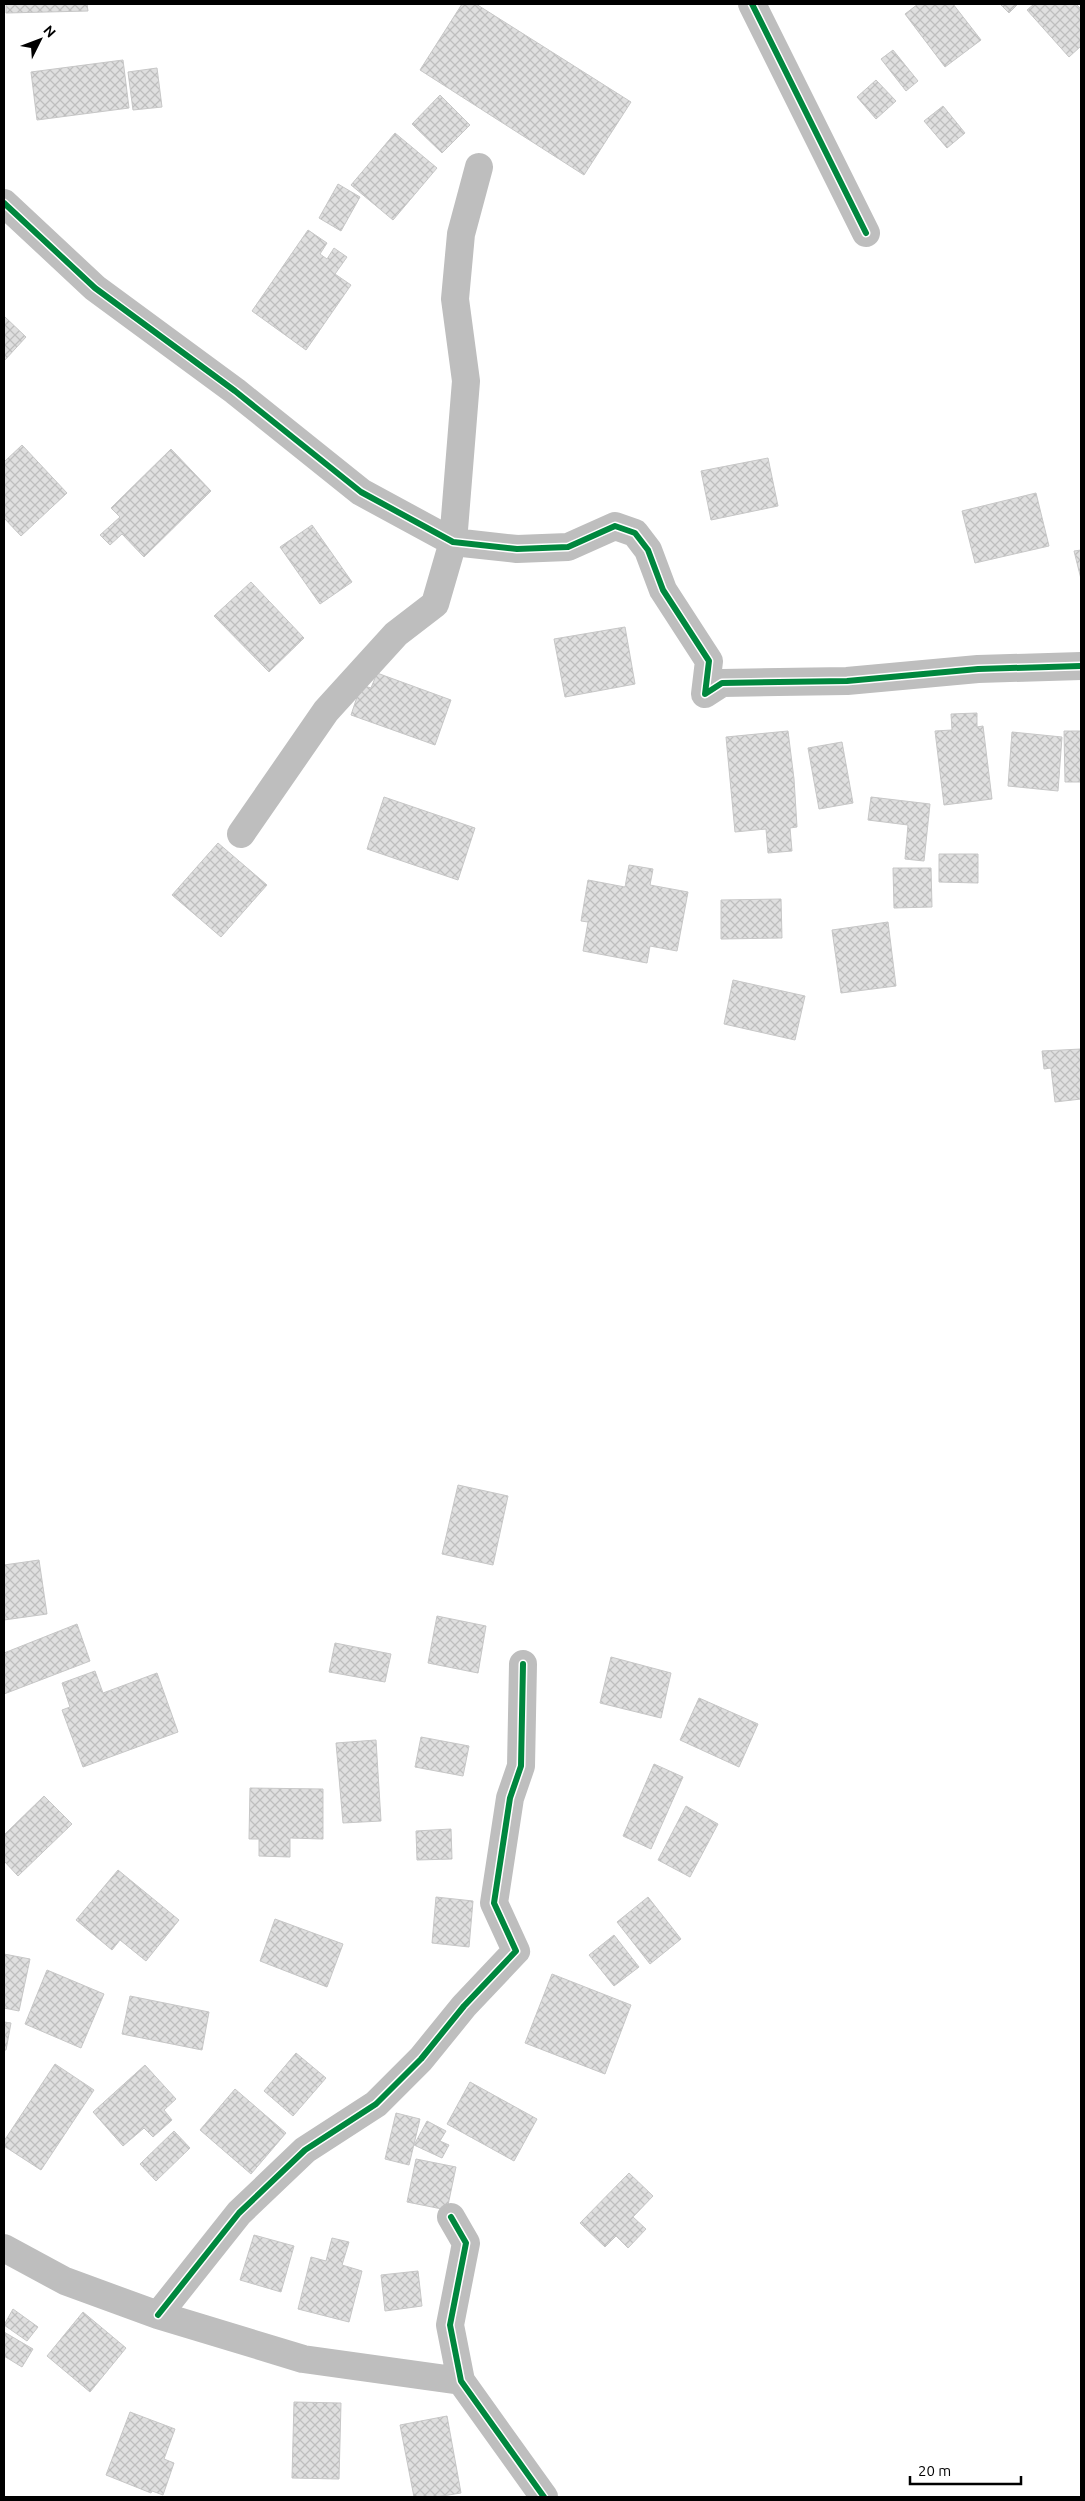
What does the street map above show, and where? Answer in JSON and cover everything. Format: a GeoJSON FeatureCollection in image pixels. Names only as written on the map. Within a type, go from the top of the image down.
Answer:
{"type":"FeatureCollection","features":[{"type":"Feature","properties":{"kind":"street"},"geometry":{"type":"LineString","coordinates":[[752,4],[866,233]]}},
{"type":"Feature","properties":{"kind":"street"},"geometry":{"type":"LineString","coordinates":[[241,834],[326,711],[396,634],[434,604],[453,542],[466,381],[456,299],[461,234],[479,167]]}},
{"type":"Feature","properties":{"kind":"street"},"geometry":{"type":"LineString","coordinates":[[4,203],[96,288],[235,391],[361,492],[453,542],[517,549],[568,546],[616,526],[635,534],[648,550],[664,590],[709,661],[705,694],[722,683],[847,681],[978,669],[1081,666]]}},
{"type":"Feature","properties":{"kind":"street"},"geometry":{"type":"LineString","coordinates":[[158,2315],[239,2213],[305,2150],[376,2104],[421,2059],[464,2006],[516,1951],[494,1904],[510,1798],[521,1766],[524,1664]]}},
{"type":"Feature","properties":{"kind":"street"},"geometry":{"type":"LineString","coordinates":[[451,2217],[466,2243],[450,2325],[461,2381],[544,2497]]}},
{"type":"Feature","properties":{"kind":"street"},"geometry":{"type":"LineString","coordinates":[[4,2248],[65,2281],[158,2315],[303,2359],[461,2381]]}},
{"type":"Feature","properties":{"kind":"building"},"geometry":{"type":"Polygon","coordinates":[[[6,4],[87,4],[88,11],[6,13],[6,4]]]}},
{"type":"Feature","properties":{"kind":"building"},"geometry":{"type":"Polygon","coordinates":[[[462,4],[476,4],[631,102],[584,175],[420,70],[462,4]]]}},
{"type":"Feature","properties":{"kind":"building"},"geometry":{"type":"Polygon","coordinates":[[[918,4],[953,4],[981,40],[945,67],[905,14],[918,4]]]}},
{"type":"Feature","properties":{"kind":"building"},"geometry":{"type":"Polygon","coordinates":[[[1000,4],[1018,4],[1009,13],[1000,4]]]}},
{"type":"Feature","properties":{"kind":"building"},"geometry":{"type":"Polygon","coordinates":[[[1034,4],[1076,4],[1081,9],[1081,46],[1069,57],[1027,10],[1034,4]]]}},
{"type":"Feature","properties":{"kind":"building"},"geometry":{"type":"Polygon","coordinates":[[[893,50],[918,81],[906,91],[881,59],[893,50]]]}},
{"type":"Feature","properties":{"kind":"building"},"geometry":{"type":"Polygon","coordinates":[[[123,60],[129,108],[37,120],[31,72],[123,60]]]}},
{"type":"Feature","properties":{"kind":"building"},"geometry":{"type":"Polygon","coordinates":[[[157,68],[162,107],[133,110],[128,72],[157,68]]]}},
{"type":"Feature","properties":{"kind":"building"},"geometry":{"type":"Polygon","coordinates":[[[876,80],[896,101],[876,119],[857,97],[876,80]]]}},
{"type":"Feature","properties":{"kind":"building"},"geometry":{"type":"Polygon","coordinates":[[[440,95],[470,125],[442,153],[412,124],[440,95]]]}},
{"type":"Feature","properties":{"kind":"building"},"geometry":{"type":"Polygon","coordinates":[[[943,106],[965,133],[947,148],[924,121],[943,106]]]}},
{"type":"Feature","properties":{"kind":"building"},"geometry":{"type":"Polygon","coordinates":[[[395,133],[437,168],[393,220],[351,185],[395,133]]]}},
{"type":"Feature","properties":{"kind":"building"},"geometry":{"type":"Polygon","coordinates":[[[338,184],[360,197],[341,231],[319,218],[338,184]]]}},
{"type":"Feature","properties":{"kind":"building"},"geometry":{"type":"Polygon","coordinates":[[[308,230],[327,243],[320,254],[327,259],[334,248],[347,257],[335,274],[351,285],[306,350],[252,311],[308,230]]]}},
{"type":"Feature","properties":{"kind":"building"},"geometry":{"type":"Polygon","coordinates":[[[4,318],[26,337],[4,361],[4,318]]]}},
{"type":"Feature","properties":{"kind":"building"},"geometry":{"type":"Polygon","coordinates":[[[22,445],[67,493],[21,536],[4,518],[4,462],[22,445]]]}},
{"type":"Feature","properties":{"kind":"building"},"geometry":{"type":"Polygon","coordinates":[[[171,449],[211,491],[144,557],[122,534],[110,545],[100,535],[120,517],[111,508],[171,449]]]}},
{"type":"Feature","properties":{"kind":"building"},"geometry":{"type":"Polygon","coordinates":[[[768,458],[778,506],[711,520],[701,471],[768,458]]]}},
{"type":"Feature","properties":{"kind":"building"},"geometry":{"type":"Polygon","coordinates":[[[1036,493],[1049,546],[975,563],[962,511],[1036,493]]]}},
{"type":"Feature","properties":{"kind":"building"},"geometry":{"type":"Polygon","coordinates":[[[312,525],[352,582],[320,604],[280,547],[312,525]]]}},
{"type":"Feature","properties":{"kind":"building"},"geometry":{"type":"Polygon","coordinates":[[[1081,550],[1081,579],[1074,551],[1081,550]]]}},
{"type":"Feature","properties":{"kind":"building"},"geometry":{"type":"Polygon","coordinates":[[[251,582],[304,638],[269,672],[214,616],[251,582]]]}},
{"type":"Feature","properties":{"kind":"building"},"geometry":{"type":"Polygon","coordinates":[[[625,627],[635,684],[565,697],[554,639],[625,627]]]}},
{"type":"Feature","properties":{"kind":"building"},"geometry":{"type":"Polygon","coordinates":[[[377,673],[451,700],[435,745],[351,715],[361,685],[371,688],[377,673]]]}},
{"type":"Feature","properties":{"kind":"building"},"geometry":{"type":"Polygon","coordinates":[[[977,713],[977,727],[983,726],[992,799],[944,805],[935,731],[952,730],[951,714],[977,713]]]}},
{"type":"Feature","properties":{"kind":"building"},"geometry":{"type":"Polygon","coordinates":[[[788,731],[797,827],[790,828],[792,851],[768,853],[766,829],[735,832],[726,737],[788,731]]]}},
{"type":"Feature","properties":{"kind":"building"},"geometry":{"type":"Polygon","coordinates":[[[1064,731],[1081,731],[1081,782],[1065,782],[1064,731]]]}},
{"type":"Feature","properties":{"kind":"building"},"geometry":{"type":"Polygon","coordinates":[[[1012,732],[1062,737],[1058,791],[1008,786],[1012,732]]]}},
{"type":"Feature","properties":{"kind":"building"},"geometry":{"type":"Polygon","coordinates":[[[842,742],[853,803],[819,809],[808,748],[842,742]]]}},
{"type":"Feature","properties":{"kind":"building"},"geometry":{"type":"Polygon","coordinates":[[[384,797],[475,828],[458,880],[367,849],[384,797]]]}},
{"type":"Feature","properties":{"kind":"building"},"geometry":{"type":"Polygon","coordinates":[[[871,797],[930,804],[924,861],[905,859],[908,825],[868,820],[871,797]]]}},
{"type":"Feature","properties":{"kind":"building"},"geometry":{"type":"Polygon","coordinates":[[[218,843],[267,885],[221,937],[172,895],[218,843]]]}},
{"type":"Feature","properties":{"kind":"building"},"geometry":{"type":"Polygon","coordinates":[[[939,854],[978,854],[978,883],[939,882],[939,854]]]}},
{"type":"Feature","properties":{"kind":"building"},"geometry":{"type":"Polygon","coordinates":[[[629,865],[653,869],[650,885],[688,892],[677,951],[650,946],[647,963],[583,951],[588,922],[581,921],[588,880],[625,887],[629,865]]]}},
{"type":"Feature","properties":{"kind":"building"},"geometry":{"type":"Polygon","coordinates":[[[893,868],[931,868],[932,907],[894,908],[893,868]]]}},
{"type":"Feature","properties":{"kind":"building"},"geometry":{"type":"Polygon","coordinates":[[[781,899],[782,938],[721,939],[721,900],[781,899]]]}},
{"type":"Feature","properties":{"kind":"building"},"geometry":{"type":"Polygon","coordinates":[[[888,922],[896,986],[841,993],[832,930],[888,922]]]}},
{"type":"Feature","properties":{"kind":"building"},"geometry":{"type":"Polygon","coordinates":[[[733,980],[805,996],[795,1040],[724,1024],[733,980]]]}},
{"type":"Feature","properties":{"kind":"building"},"geometry":{"type":"Polygon","coordinates":[[[1081,1049],[1081,1099],[1055,1102],[1051,1068],[1044,1069],[1042,1051],[1081,1049]]]}},
{"type":"Feature","properties":{"kind":"building"},"geometry":{"type":"Polygon","coordinates":[[[458,1485],[508,1496],[493,1565],[442,1554],[458,1485]]]}},
{"type":"Feature","properties":{"kind":"building"},"geometry":{"type":"Polygon","coordinates":[[[39,1560],[47,1614],[4,1620],[4,1565],[39,1560]]]}},
{"type":"Feature","properties":{"kind":"building"},"geometry":{"type":"Polygon","coordinates":[[[437,1616],[486,1626],[478,1673],[428,1663],[437,1616]]]}},
{"type":"Feature","properties":{"kind":"building"},"geometry":{"type":"Polygon","coordinates":[[[77,1624],[90,1661],[4,1694],[4,1653],[77,1624]]]}},
{"type":"Feature","properties":{"kind":"building"},"geometry":{"type":"Polygon","coordinates":[[[335,1643],[391,1654],[385,1682],[329,1672],[335,1643]]]}},
{"type":"Feature","properties":{"kind":"building"},"geometry":{"type":"Polygon","coordinates":[[[611,1657],[671,1673],[661,1718],[600,1703],[611,1657]]]}},
{"type":"Feature","properties":{"kind":"building"},"geometry":{"type":"Polygon","coordinates":[[[95,1671],[103,1693],[157,1673],[178,1732],[83,1767],[62,1710],[70,1707],[62,1683],[95,1671]]]}},
{"type":"Feature","properties":{"kind":"building"},"geometry":{"type":"Polygon","coordinates":[[[699,1698],[758,1724],[739,1767],[680,1740],[699,1698]]]}},
{"type":"Feature","properties":{"kind":"building"},"geometry":{"type":"Polygon","coordinates":[[[421,1737],[469,1746],[463,1776],[415,1767],[421,1737]]]}},
{"type":"Feature","properties":{"kind":"building"},"geometry":{"type":"Polygon","coordinates":[[[376,1740],[381,1821],[343,1823],[336,1743],[376,1740]]]}},
{"type":"Feature","properties":{"kind":"building"},"geometry":{"type":"Polygon","coordinates":[[[654,1764],[683,1777],[651,1849],[623,1836],[654,1764]]]}},
{"type":"Feature","properties":{"kind":"building"},"geometry":{"type":"Polygon","coordinates":[[[250,1788],[323,1789],[323,1839],[290,1838],[290,1857],[259,1856],[259,1839],[249,1839],[250,1788]]]}},
{"type":"Feature","properties":{"kind":"building"},"geometry":{"type":"Polygon","coordinates":[[[44,1796],[72,1824],[18,1876],[4,1861],[4,1835],[44,1796]]]}},
{"type":"Feature","properties":{"kind":"building"},"geometry":{"type":"Polygon","coordinates":[[[686,1806],[718,1824],[690,1877],[658,1860],[686,1806]]]}},
{"type":"Feature","properties":{"kind":"building"},"geometry":{"type":"Polygon","coordinates":[[[451,1829],[452,1859],[417,1860],[416,1831],[451,1829]]]}},
{"type":"Feature","properties":{"kind":"building"},"geometry":{"type":"Polygon","coordinates":[[[118,1870],[179,1920],[146,1961],[120,1940],[112,1950],[76,1920],[118,1870]]]}},
{"type":"Feature","properties":{"kind":"building"},"geometry":{"type":"Polygon","coordinates":[[[436,1897],[473,1901],[469,1947],[432,1943],[436,1897]]]}},
{"type":"Feature","properties":{"kind":"building"},"geometry":{"type":"Polygon","coordinates":[[[648,1897],[681,1939],[650,1964],[617,1922],[648,1897]]]}},
{"type":"Feature","properties":{"kind":"building"},"geometry":{"type":"Polygon","coordinates":[[[275,1919],[343,1944],[327,1987],[260,1961],[275,1919]]]}},
{"type":"Feature","properties":{"kind":"building"},"geometry":{"type":"Polygon","coordinates":[[[614,1935],[639,1967],[614,1986],[589,1955],[614,1935]]]}},
{"type":"Feature","properties":{"kind":"building"},"geometry":{"type":"Polygon","coordinates":[[[4,1954],[30,1959],[19,2011],[4,2008],[4,1954]]]}},
{"type":"Feature","properties":{"kind":"building"},"geometry":{"type":"Polygon","coordinates":[[[47,1970],[104,1994],[81,2048],[25,2024],[47,1970]]]}},
{"type":"Feature","properties":{"kind":"building"},"geometry":{"type":"Polygon","coordinates":[[[552,1974],[631,2005],[605,2074],[525,2043],[552,1974]]]}},
{"type":"Feature","properties":{"kind":"building"},"geometry":{"type":"Polygon","coordinates":[[[130,1996],[209,2012],[202,2050],[122,2034],[130,1996]]]}},
{"type":"Feature","properties":{"kind":"building"},"geometry":{"type":"Polygon","coordinates":[[[4,2022],[11,2023],[6,2050],[4,2050],[4,2022]]]}},
{"type":"Feature","properties":{"kind":"building"},"geometry":{"type":"Polygon","coordinates":[[[296,2053],[326,2078],[293,2116],[264,2091],[296,2053]]]}},
{"type":"Feature","properties":{"kind":"building"},"geometry":{"type":"Polygon","coordinates":[[[55,2064],[94,2090],[41,2170],[4,2146],[4,2141],[55,2064]]]}},
{"type":"Feature","properties":{"kind":"building"},"geometry":{"type":"Polygon","coordinates":[[[145,2065],[176,2099],[164,2110],[172,2120],[153,2137],[144,2128],[123,2146],[93,2112],[145,2065]]]}},
{"type":"Feature","properties":{"kind":"building"},"geometry":{"type":"Polygon","coordinates":[[[470,2082],[537,2119],[514,2161],[447,2124],[470,2082]]]}},
{"type":"Feature","properties":{"kind":"building"},"geometry":{"type":"Polygon","coordinates":[[[235,2089],[286,2133],[251,2174],[200,2130],[235,2089]]]}},
{"type":"Feature","properties":{"kind":"building"},"geometry":{"type":"Polygon","coordinates":[[[396,2113],[420,2119],[409,2165],[385,2159],[396,2113]]]}},
{"type":"Feature","properties":{"kind":"building"},"geometry":{"type":"Polygon","coordinates":[[[427,2121],[446,2131],[440,2141],[449,2145],[442,2158],[414,2145],[427,2121]]]}},
{"type":"Feature","properties":{"kind":"building"},"geometry":{"type":"Polygon","coordinates":[[[174,2131],[190,2148],[156,2181],[140,2164],[174,2131]]]}},
{"type":"Feature","properties":{"kind":"building"},"geometry":{"type":"Polygon","coordinates":[[[416,2159],[456,2167],[447,2210],[407,2202],[416,2159]]]}},
{"type":"Feature","properties":{"kind":"building"},"geometry":{"type":"Polygon","coordinates":[[[629,2173],[653,2196],[633,2217],[646,2229],[628,2248],[616,2236],[605,2247],[580,2223],[629,2173]]]}},
{"type":"Feature","properties":{"kind":"building"},"geometry":{"type":"Polygon","coordinates":[[[254,2235],[294,2246],[281,2292],[240,2280],[254,2235]]]}},
{"type":"Feature","properties":{"kind":"building"},"geometry":{"type":"Polygon","coordinates":[[[332,2238],[349,2242],[342,2265],[362,2271],[349,2322],[298,2309],[311,2257],[326,2261],[332,2238]]]}},
{"type":"Feature","properties":{"kind":"building"},"geometry":{"type":"Polygon","coordinates":[[[418,2271],[422,2306],[385,2311],[381,2275],[418,2271]]]}},
{"type":"Feature","properties":{"kind":"building"},"geometry":{"type":"Polygon","coordinates":[[[13,2309],[38,2327],[27,2341],[4,2325],[13,2309]]]}},
{"type":"Feature","properties":{"kind":"building"},"geometry":{"type":"Polygon","coordinates":[[[83,2312],[126,2348],[90,2392],[47,2356],[83,2312]]]}},
{"type":"Feature","properties":{"kind":"building"},"geometry":{"type":"Polygon","coordinates":[[[4,2332],[33,2349],[22,2367],[4,2356],[4,2332]]]}},
{"type":"Feature","properties":{"kind":"building"},"geometry":{"type":"Polygon","coordinates":[[[294,2402],[341,2403],[339,2479],[292,2478],[294,2402]]]}},
{"type":"Feature","properties":{"kind":"building"},"geometry":{"type":"Polygon","coordinates":[[[130,2412],[175,2429],[164,2459],[174,2463],[163,2495],[152,2491],[151,2493],[106,2475],[130,2412]]]}},
{"type":"Feature","properties":{"kind":"building"},"geometry":{"type":"Polygon","coordinates":[[[447,2416],[461,2493],[436,2497],[414,2497],[400,2425],[447,2416]]]}},
{"type":"Feature","properties":{"kind":"cycle path"},"geometry":{"type":"LineString","coordinates":[[752,4],[866,233]]}},
{"type":"Feature","properties":{"kind":"cycle path"},"geometry":{"type":"LineString","coordinates":[[4,203],[95,288],[235,391],[361,492],[453,542],[517,549],[568,547],[615,526],[635,533],[648,550],[663,590],[709,661],[705,694],[722,683],[847,681],[978,669],[1081,666]]}},
{"type":"Feature","properties":{"kind":"cycle path"},"geometry":{"type":"LineString","coordinates":[[158,2315],[239,2213],[305,2150],[376,2104],[421,2059],[464,2006],[516,1951],[494,1903],[510,1798],[521,1766],[523,1664]]}},
{"type":"Feature","properties":{"kind":"cycle path"},"geometry":{"type":"LineString","coordinates":[[451,2217],[466,2243],[450,2325],[461,2381],[544,2497]]}}]}
